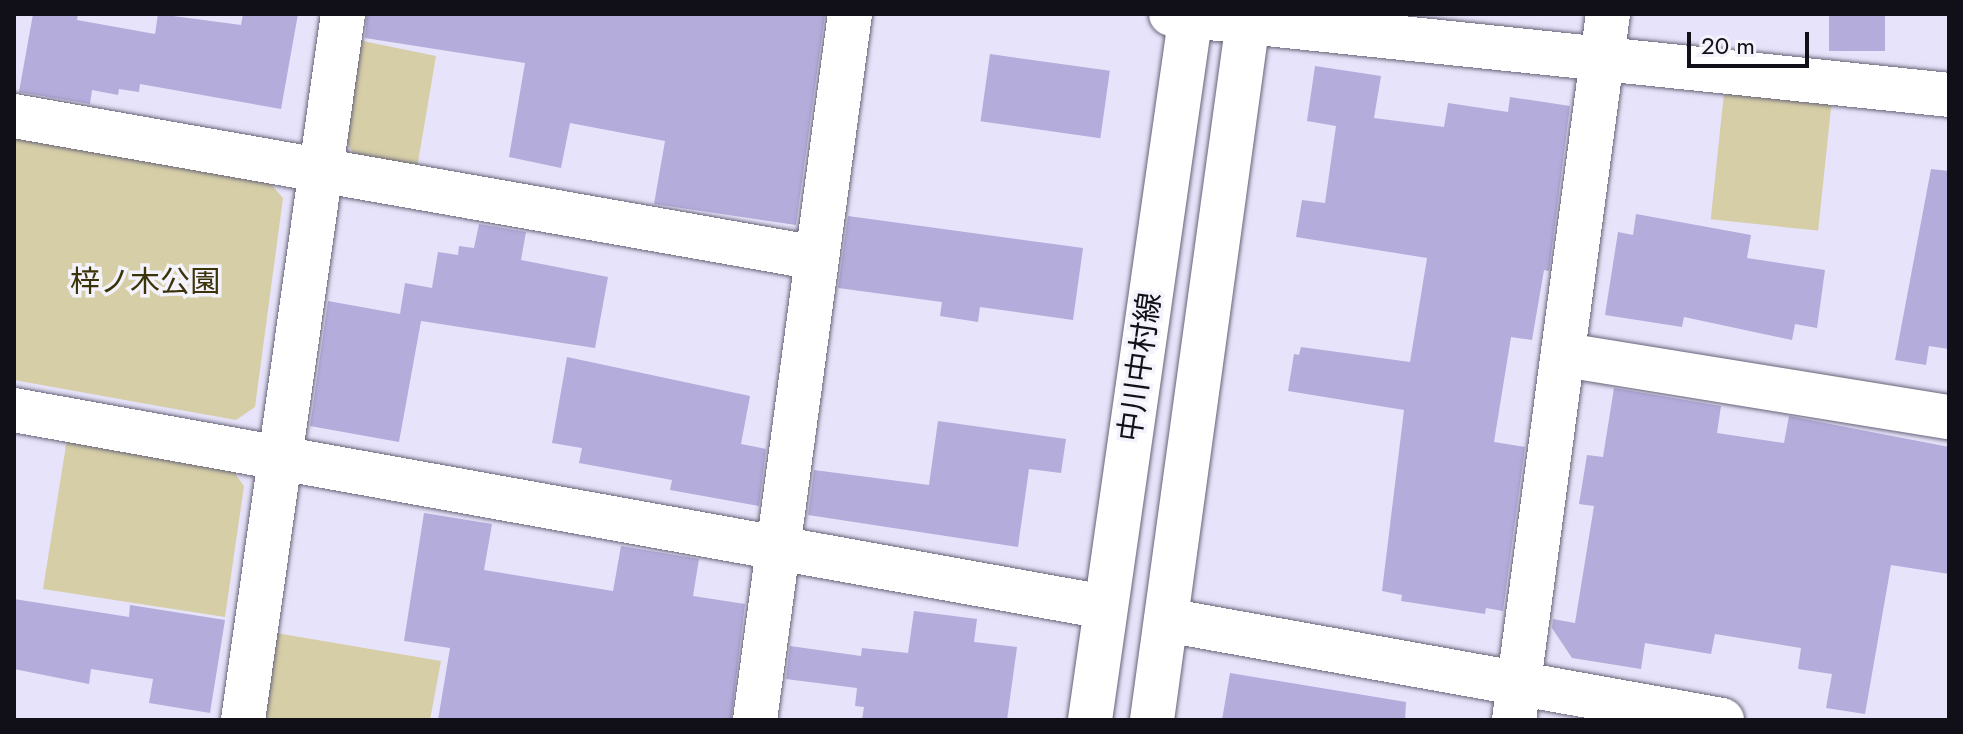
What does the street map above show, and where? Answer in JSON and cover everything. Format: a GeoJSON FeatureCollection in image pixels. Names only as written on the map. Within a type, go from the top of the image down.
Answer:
{"type":"FeatureCollection","features":[{"type":"Feature","properties":{"kind":"street"},"geometry":{"type":"LineString","coordinates":[[243,720],[343,14]]}},
{"type":"Feature","properties":{"kind":"street"},"geometry":{"type":"LineString","coordinates":[[755,720],[850,14]]}},
{"type":"Feature","properties":{"kind":"street"},"geometry":{"type":"LineString","coordinates":[[1517,702],[1605,58],[1608,14]]}},
{"type":"Feature","properties":{"kind":"street"},"geometry":{"type":"LineString","coordinates":[[1184,15],[1248,17],[1949,95]]}},
{"type":"Feature","properties":{"kind":"street","name":"中川中村線"},"geometry":{"type":"LineString","coordinates":[[1090,720],[1184,15]]}},
{"type":"Feature","properties":{"kind":"street","name":"中川中村線"},"geometry":{"type":"LineString","coordinates":[[1152,720],[1248,17]]}},
{"type":"Feature","properties":{"kind":"street"},"geometry":{"type":"LineString","coordinates":[[14,116],[817,258]]}},
{"type":"Feature","properties":{"kind":"street"},"geometry":{"type":"LineString","coordinates":[[1565,355],[1949,417]]}},
{"type":"Feature","properties":{"kind":"street"},"geometry":{"type":"LineString","coordinates":[[14,410],[1105,607]]}},
{"type":"Feature","properties":{"kind":"street"},"geometry":{"type":"LineString","coordinates":[[1166,620],[1517,702],[1722,720]]}},
{"type":"Feature","properties":{"kind":"green space"},"geometry":{"type":"Polygon","coordinates":[[[358,40],[436,56],[417,168],[355,155],[344,139],[358,40]]]}},
{"type":"Feature","properties":{"kind":"green space"},"geometry":{"type":"Polygon","coordinates":[[[1724,93],[1831,104],[1818,231],[1711,219],[1724,93]]]}},
{"type":"Feature","properties":{"kind":"green space","name":"梓ノ木公園"},"geometry":{"type":"Polygon","coordinates":[[[14,137],[270,183],[283,198],[255,407],[236,420],[14,380],[14,137]]]}},
{"type":"Feature","properties":{"kind":"green space"},"geometry":{"type":"Polygon","coordinates":[[[67,439],[231,468],[244,486],[225,617],[43,589],[67,439]]]}},
{"type":"Feature","properties":{"kind":"green space"},"geometry":{"type":"Polygon","coordinates":[[[276,633],[441,661],[430,720],[264,720],[276,633]]]}},
{"type":"Feature","properties":{"kind":"building"},"geometry":{"type":"Polygon","coordinates":[[[33,14],[78,14],[77,20],[155,34],[158,14],[241,25],[243,14],[298,14],[281,109],[140,84],[139,92],[119,89],[118,95],[92,90],[90,104],[19,92],[33,14]]]}},
{"type":"Feature","properties":{"kind":"building"},"geometry":{"type":"Polygon","coordinates":[[[367,14],[825,14],[796,225],[654,204],[665,141],[570,123],[561,168],[509,157],[525,63],[365,38],[367,14]]]}},
{"type":"Feature","properties":{"kind":"building"},"geometry":{"type":"Polygon","coordinates":[[[1829,14],[1885,14],[1885,51],[1829,51],[1829,14]]]}},
{"type":"Feature","properties":{"kind":"building"},"geometry":{"type":"Polygon","coordinates":[[[990,54],[1110,71],[1100,138],[981,121],[990,54]]]}},
{"type":"Feature","properties":{"kind":"building"},"geometry":{"type":"Polygon","coordinates":[[[1315,66],[1381,76],[1374,118],[1444,127],[1448,103],[1508,112],[1510,97],[1570,106],[1549,271],[1544,270],[1532,340],[1511,337],[1494,442],[1525,447],[1503,611],[1486,608],[1485,614],[1401,601],[1402,595],[1382,591],[1404,410],[1288,391],[1294,354],[1299,355],[1301,347],[1410,362],[1427,258],[1296,237],[1302,200],[1325,203],[1336,126],[1307,121],[1315,66]]]}},
{"type":"Feature","properties":{"kind":"building"},"geometry":{"type":"Polygon","coordinates":[[[1931,169],[1949,171],[1949,349],[1929,346],[1926,365],[1895,360],[1931,169]]]}},
{"type":"Feature","properties":{"kind":"building"},"geometry":{"type":"Polygon","coordinates":[[[1636,214],[1751,235],[1747,258],[1825,270],[1817,328],[1795,324],[1792,340],[1684,317],[1682,327],[1605,315],[1618,232],[1633,235],[1636,214]]]}},
{"type":"Feature","properties":{"kind":"building"},"geometry":{"type":"Polygon","coordinates":[[[848,216],[1083,248],[1073,320],[980,307],[978,322],[940,316],[942,302],[838,288],[848,216]]]}},
{"type":"Feature","properties":{"kind":"building"},"geometry":{"type":"Polygon","coordinates":[[[479,224],[526,232],[521,260],[608,277],[595,348],[421,321],[399,442],[310,426],[328,301],[400,314],[405,283],[432,288],[438,252],[458,255],[459,246],[474,248],[479,224]]]}},
{"type":"Feature","properties":{"kind":"building"},"geometry":{"type":"Polygon","coordinates":[[[567,357],[750,396],[741,444],[766,449],[759,506],[670,490],[672,480],[579,463],[582,448],[552,443],[567,357]]]}},
{"type":"Feature","properties":{"kind":"building"},"geometry":{"type":"Polygon","coordinates":[[[1614,388],[1721,406],[1717,433],[1784,443],[1789,416],[1949,447],[1949,574],[1891,565],[1865,714],[1826,708],[1832,674],[1798,669],[1801,648],[1715,634],[1711,654],[1645,643],[1641,669],[1572,658],[1552,628],[1553,619],[1575,623],[1594,506],[1579,504],[1587,455],[1603,457],[1614,388]]]}},
{"type":"Feature","properties":{"kind":"building"},"geometry":{"type":"Polygon","coordinates":[[[938,421],[1066,439],[1061,473],[1029,469],[1018,547],[808,515],[814,470],[929,485],[938,421]]]}},
{"type":"Feature","properties":{"kind":"building"},"geometry":{"type":"Polygon","coordinates":[[[424,513],[492,524],[484,570],[613,591],[621,546],[699,559],[693,596],[745,604],[731,720],[438,720],[450,648],[404,641],[424,513]]]}},
{"type":"Feature","properties":{"kind":"building"},"geometry":{"type":"Polygon","coordinates":[[[14,599],[129,617],[130,605],[225,620],[210,713],[149,703],[153,679],[91,669],[89,684],[14,669],[14,599]]]}},
{"type":"Feature","properties":{"kind":"building"},"geometry":{"type":"Polygon","coordinates":[[[914,611],[977,619],[974,642],[1017,647],[1007,720],[862,720],[864,707],[855,706],[857,688],[786,679],[790,646],[861,656],[862,648],[908,653],[914,611]]]}},
{"type":"Feature","properties":{"kind":"building"},"geometry":{"type":"Polygon","coordinates":[[[1230,673],[1406,702],[1405,720],[1222,720],[1230,673]]]}}]}
